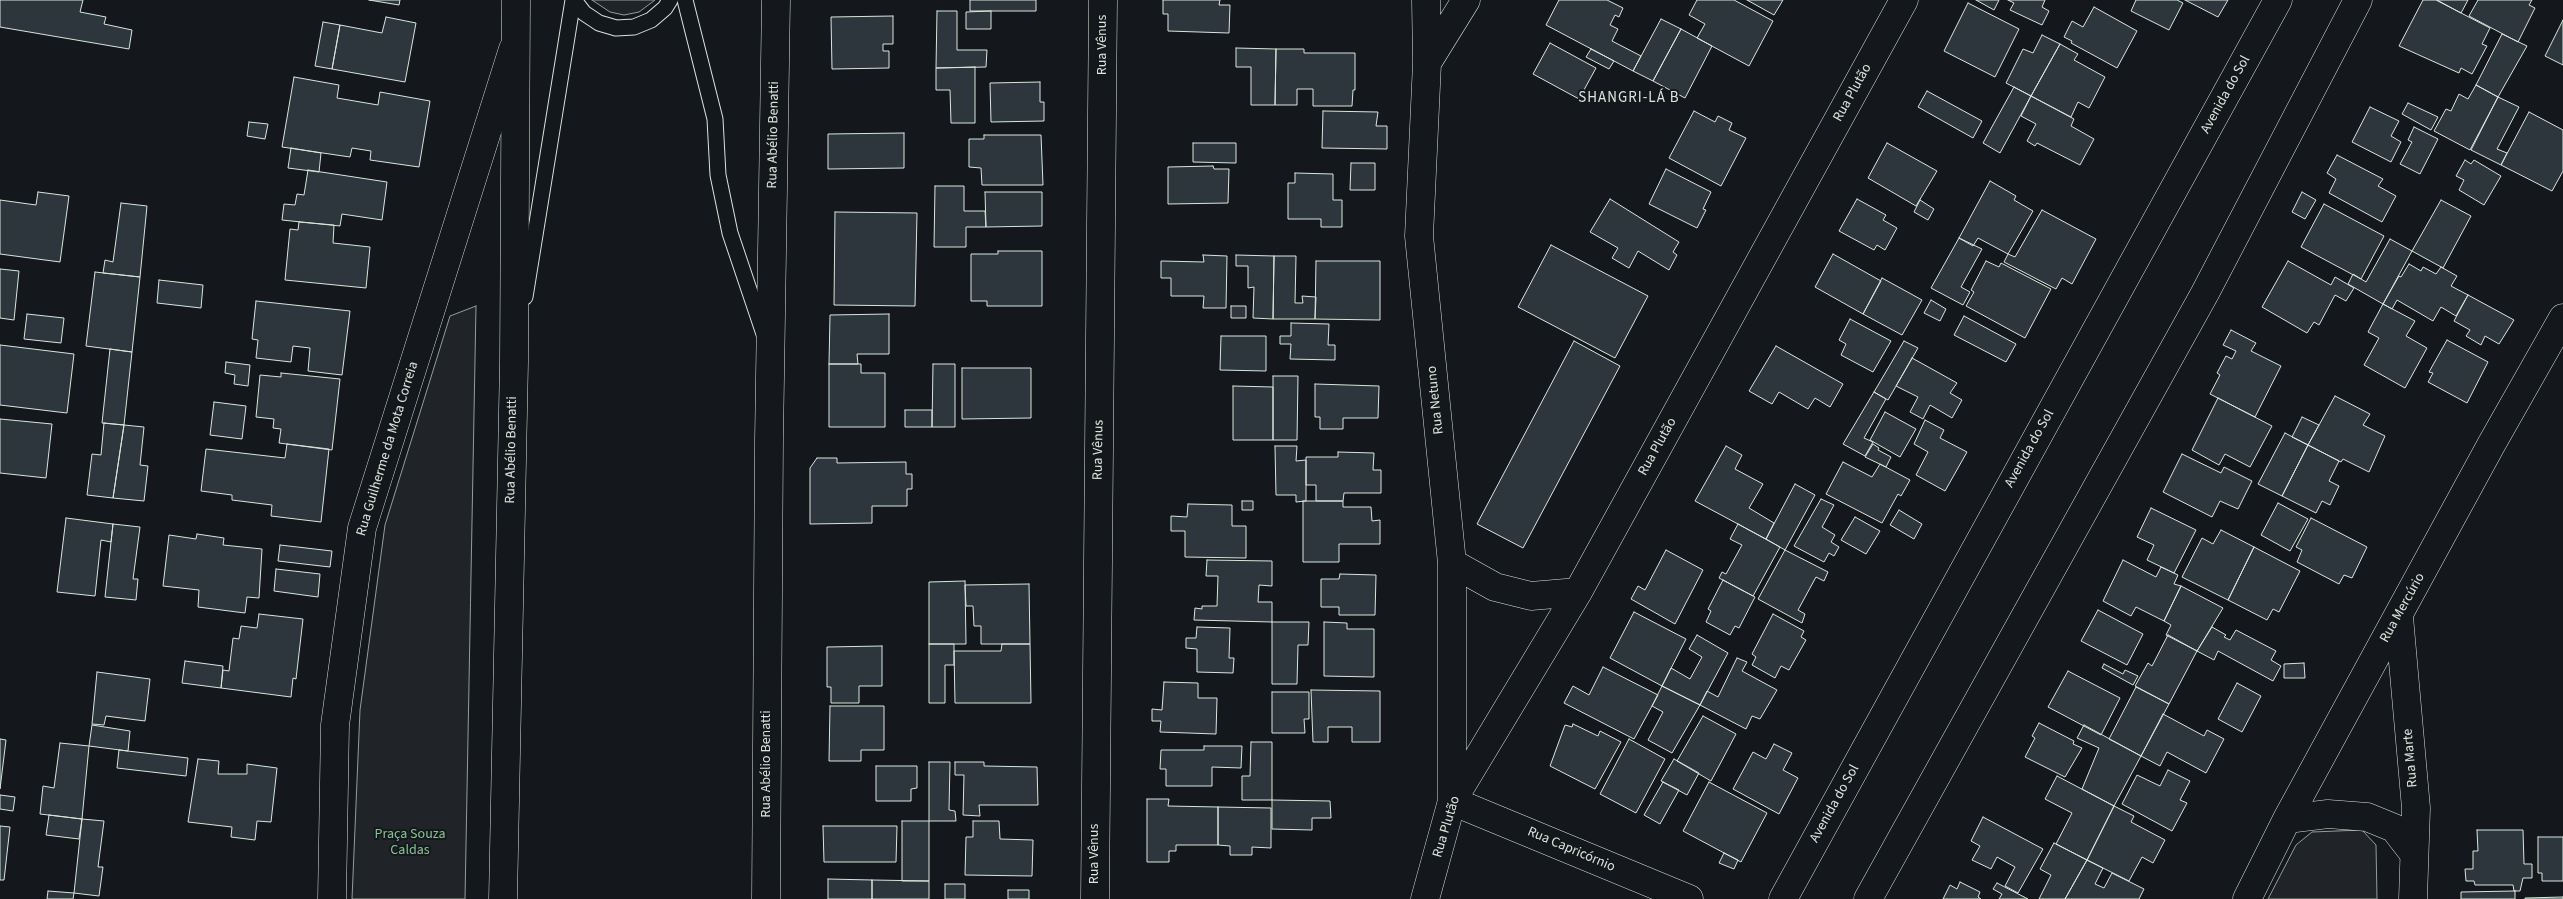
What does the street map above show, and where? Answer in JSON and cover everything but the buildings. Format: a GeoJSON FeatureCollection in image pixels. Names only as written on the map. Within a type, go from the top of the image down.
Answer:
{"type":"FeatureCollection","features":[{"type":"Feature","properties":{"kind":"street","name":"Rua Abélio Benatti"},"geometry":{"type":"LineString","coordinates":[[503,899],[514,362],[516,0]]}},
{"type":"Feature","properties":{"kind":"street","name":"Rua Abélio Benatti"},"geometry":{"type":"LineString","coordinates":[[766,899],[769,450],[772,359],[776,0]]}},
{"type":"Feature","properties":{"kind":"street","name":"Rua Vênus"},"geometry":{"type":"LineString","coordinates":[[1095,899],[1103,0]]}},
{"type":"Feature","properties":{"kind":"street","name":"Rua Netuno"},"geometry":{"type":"LineString","coordinates":[[1426,0],[1427,63],[1419,236],[1452,563],[1452,801]]}},
{"type":"Feature","properties":{"kind":"street"},"geometry":{"type":"LineString","coordinates":[[1427,63],[1466,0]]}},
{"type":"Feature","properties":{"kind":"street","name":"Rua Plutão"},"geometry":{"type":"LineString","coordinates":[[1425,899],[1452,801],[1578,592],[1904,0]]}},
{"type":"Feature","properties":{"kind":"street","name":"Avenida do Sol"},"geometry":{"type":"LineString","coordinates":[[1783,899],[2278,0]]}},
{"type":"Feature","properties":{"kind":"street"},"geometry":{"type":"LineString","coordinates":[[1868,899],[2205,293],[2358,0]]}},
{"type":"Feature","properties":{"kind":"street","name":"Rua Guilherme da Mota Correia"},"geometry":{"type":"LineString","coordinates":[[332,899],[335,725],[362,528],[515,43]]}},
{"type":"Feature","properties":{"kind":"street","name":"Rua Mercúrio"},"geometry":{"type":"LineString","coordinates":[[2247,899],[2287,819],[2399,617],[2491,445],[2563,318]]}},
{"type":"Feature","properties":{"kind":"street"},"geometry":{"type":"LineString","coordinates":[[1452,563],[1494,587],[1532,596],[1578,592]]}},
{"type":"Feature","properties":{"kind":"street","name":"Rua Marte"},"geometry":{"type":"LineString","coordinates":[[2399,617],[2416,808],[2413,899]]}},
{"type":"Feature","properties":{"kind":"street","name":"Rua Capricórnio"},"geometry":{"type":"LineString","coordinates":[[1452,801],[1689,899]]}},
{"type":"Feature","properties":{"kind":"street"},"geometry":{"type":"LineString","coordinates":[[2287,819],[2328,814],[2368,817],[2394,828],[2414,854]]}},
{"type":"Feature","properties":{"kind":"lane"},"geometry":{"type":"LineString","coordinates":[[574,0],[584,13],[599,23],[616,28],[634,27],[651,20],[665,8],[670,0]]}},
{"type":"Feature","properties":{"kind":"lane"},"geometry":{"type":"LineString","coordinates":[[514,362],[574,0]]}},
{"type":"Feature","properties":{"kind":"lane"},"geometry":{"type":"LineString","coordinates":[[685,0],[714,118],[718,175],[730,233],[772,359]]}},
{"type":"Feature","properties":{"kind":"green space"},"geometry":{"type":"Polygon","coordinates":[[[592,0],[655,0],[639,12],[624,15],[610,12],[592,0]]]}},
{"type":"Feature","properties":{"kind":"green space","name":"Praça Souza Caldas"},"geometry":{"type":"Polygon","coordinates":[[[476,306],[465,899],[352,899],[360,710],[385,525],[450,316],[476,306]]]}},
{"type":"Feature","properties":{"kind":"green space"},"geometry":{"type":"Polygon","coordinates":[[[2362,830],[2376,845],[2377,899],[2268,899],[2296,845],[2312,832],[2362,830]]]}},
{"type":"Feature","properties":{"kind":"district","name":"SHANGRI-LÁ B"},"geometry":{"type":"Point","coordinates":[1629,99]}}]}
